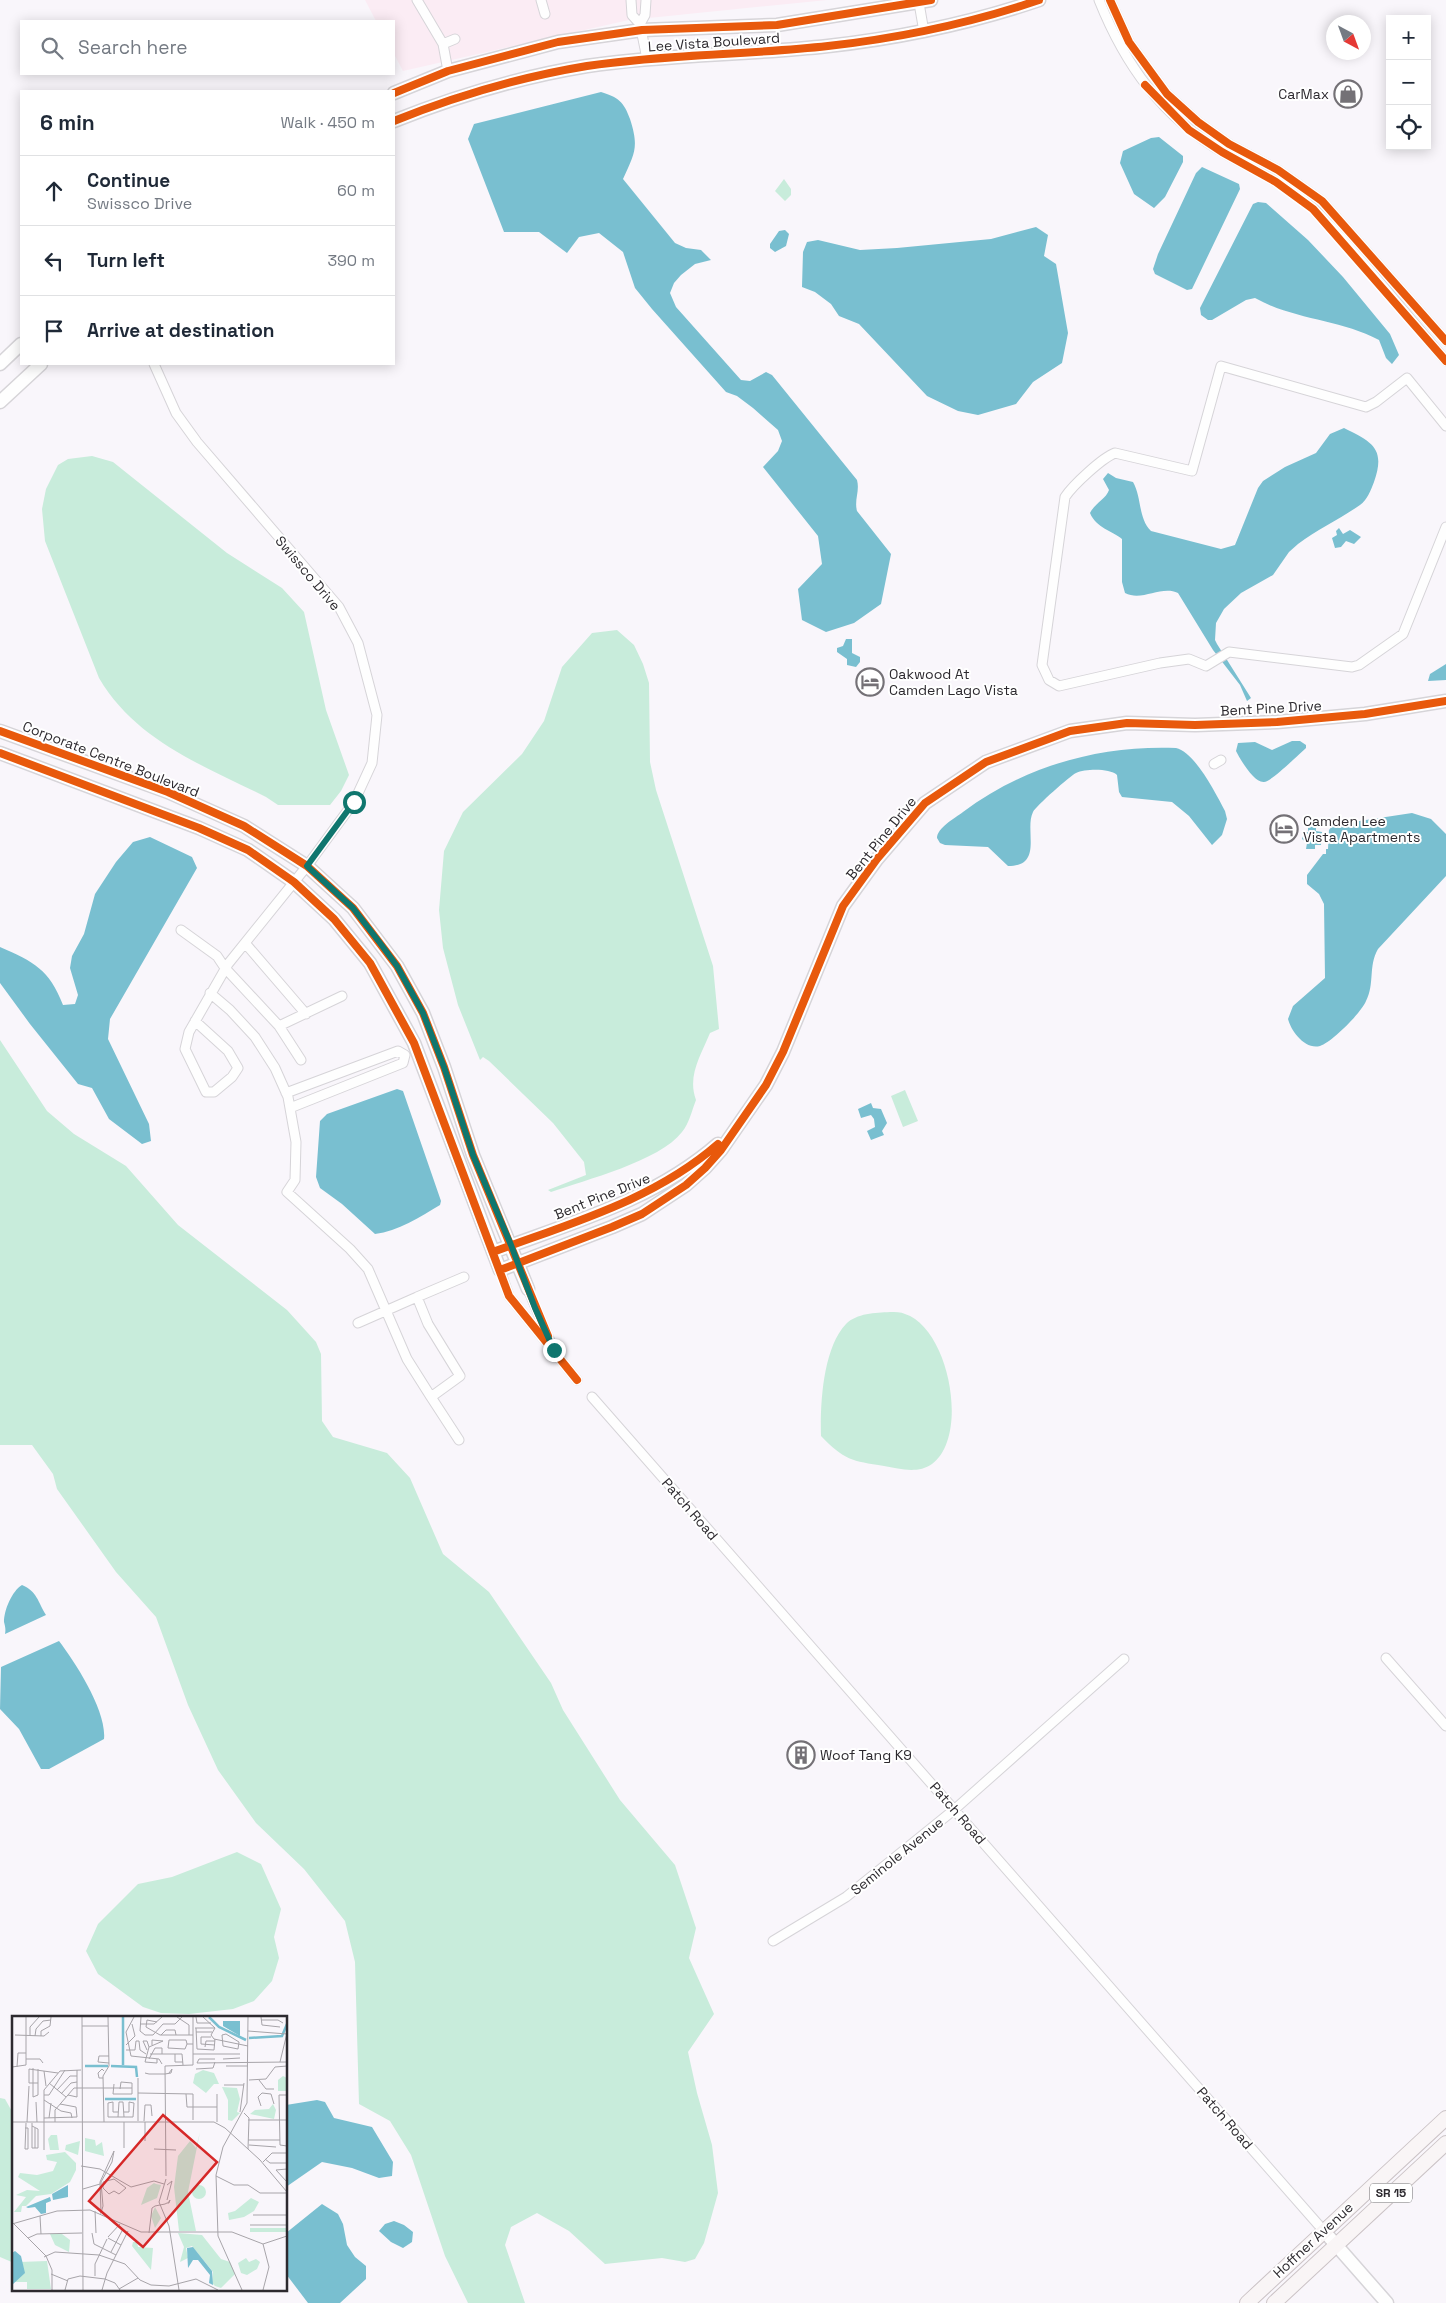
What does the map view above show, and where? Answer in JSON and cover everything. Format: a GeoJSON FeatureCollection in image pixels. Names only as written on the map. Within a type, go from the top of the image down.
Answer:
{"type":"FeatureCollection","features":[{"type":"Feature","properties":{"kind":"main road","name":"Hoffner Avenue"},"geometry":{"type":"LineString","coordinates":[[1247,2303],[1323,2230],[1446,2118]]}},
{"type":"Feature","properties":{"kind":"main road","name":"Hoffner Avenue"},"geometry":{"type":"LineString","coordinates":[[1274,2303],[1446,2143]]}},
{"type":"Feature","properties":{"kind":"street"},"geometry":{"type":"LineString","coordinates":[[417,0],[443,44],[443,56],[448,71]]}},
{"type":"Feature","properties":{"kind":"street"},"geometry":{"type":"LineString","coordinates":[[541,0],[544,14]]}},
{"type":"Feature","properties":{"kind":"street"},"geometry":{"type":"LineString","coordinates":[[630,0],[632,15],[640,27],[647,59]]}},
{"type":"Feature","properties":{"kind":"street"},"geometry":{"type":"LineString","coordinates":[[640,27],[645,16],[646,0]]}},
{"type":"Feature","properties":{"kind":"street","name":"Lee Vista Boulevard"},"geometry":{"type":"LineString","coordinates":[[395,121],[471,93],[527,77],[647,59],[828,46],[924,32],[1002,12],[1039,0]]}},
{"type":"Feature","properties":{"kind":"street"},"geometry":{"type":"LineString","coordinates":[[1100,0],[1114,37],[1154,97],[1189,130],[1222,152],[1276,182],[1313,208],[1446,361]]}},
{"type":"Feature","properties":{"kind":"street"},"geometry":{"type":"LineString","coordinates":[[1110,0],[1129,42],[1167,94],[1198,122],[1229,144],[1278,170],[1322,202],[1446,341]]}},
{"type":"Feature","properties":{"kind":"street"},"geometry":{"type":"LineString","coordinates":[[924,32],[925,2]]}},
{"type":"Feature","properties":{"kind":"street","name":"Lee Vista Boulevard"},"geometry":{"type":"LineString","coordinates":[[395,92],[448,71],[558,42],[640,27],[776,25],[925,2]]}},
{"type":"Feature","properties":{"kind":"street"},"geometry":{"type":"LineString","coordinates":[[443,44],[456,39]]}},
{"type":"Feature","properties":{"kind":"street"},"geometry":{"type":"LineString","coordinates":[[0,364],[20,345]]}},
{"type":"Feature","properties":{"kind":"street"},"geometry":{"type":"LineString","coordinates":[[0,402],[41,365]]}},
{"type":"Feature","properties":{"kind":"street","name":"Swissco Drive"},"geometry":{"type":"LineString","coordinates":[[154,365],[176,412],[197,442],[339,607],[358,643],[377,715],[372,763],[354,802],[307,866],[225,968],[195,1021],[184,1049],[206,1092],[214,1092],[232,1077],[238,1068],[228,1051],[195,1021]]}},
{"type":"Feature","properties":{"kind":"street"},"geometry":{"type":"LineString","coordinates":[[1446,426],[1407,378],[1376,402],[1366,407],[1221,366],[1192,471],[1115,453],[1107,456],[1070,490],[1065,497],[1042,665],[1049,680],[1059,686],[1160,663],[1189,659],[1206,666],[1229,652],[1352,667],[1360,665],[1403,634],[1446,527]]}},
{"type":"Feature","properties":{"kind":"street","name":"Bent Pine Drive"},"geometry":{"type":"LineString","coordinates":[[500,1270],[612,1227],[662,1202],[705,1168],[766,1086],[783,1052],[843,906],[877,859],[925,803],[986,762],[1070,731],[1127,723],[1277,722],[1365,714],[1446,701]]}},
{"type":"Feature","properties":{"kind":"street","name":"Corporate Centre Boulevard"},"geometry":{"type":"LineString","coordinates":[[0,731],[168,792],[244,826],[307,866],[353,908],[397,966],[423,1013],[436,1043],[473,1155],[554,1350]]}},
{"type":"Feature","properties":{"kind":"street","name":"Corporate Centre Boulevard"},"geometry":{"type":"LineString","coordinates":[[0,753],[199,828],[248,850],[294,882],[334,919],[370,964],[411,1053],[493,1252],[509,1296],[577,1380]]}},
{"type":"Feature","properties":{"kind":"street"},"geometry":{"type":"LineString","coordinates":[[181,930],[217,956],[225,968],[280,1026],[301,1060]]}},
{"type":"Feature","properties":{"kind":"street"},"geometry":{"type":"LineString","coordinates":[[245,943],[306,1014]]}},
{"type":"Feature","properties":{"kind":"street"},"geometry":{"type":"LineString","coordinates":[[210,993],[230,1010],[255,1037],[275,1068],[286,1093],[296,1142],[296,1180],[287,1192],[356,1256],[368,1270],[407,1359],[459,1440]]}},
{"type":"Feature","properties":{"kind":"street"},"geometry":{"type":"LineString","coordinates":[[280,1026],[342,996]]}},
{"type":"Feature","properties":{"kind":"street"},"geometry":{"type":"LineString","coordinates":[[290,1108],[403,1063],[411,1053],[436,1043]]}},
{"type":"Feature","properties":{"kind":"street"},"geometry":{"type":"LineString","coordinates":[[286,1093],[398,1051],[411,1053]]}},
{"type":"Feature","properties":{"kind":"street","name":"Bent Pine Drive"},"geometry":{"type":"LineString","coordinates":[[493,1252],[651,1191],[688,1167],[735,1129]]}},
{"type":"Feature","properties":{"kind":"street"},"geometry":{"type":"LineString","coordinates":[[358,1322],[464,1277]]}},
{"type":"Feature","properties":{"kind":"street"},"geometry":{"type":"LineString","coordinates":[[417,1297],[428,1324],[460,1376],[431,1397]]}},
{"type":"Feature","properties":{"kind":"street","name":"Patch Road"},"geometry":{"type":"LineString","coordinates":[[592,1397],[1323,2230]]}},
{"type":"Feature","properties":{"kind":"street"},"geometry":{"type":"LineString","coordinates":[[1386,1658],[1446,1726]]}},
{"type":"Feature","properties":{"kind":"street","name":"Seminole Avenue"},"geometry":{"type":"LineString","coordinates":[[773,1941],[846,1897],[955,1809],[1124,1659]]}},
{"type":"Feature","properties":{"kind":"street"},"geometry":{"type":"LineString","coordinates":[[1323,2230],[1387,2303]]}},
{"type":"Feature","properties":{"kind":"shaded area"},"geometry":{"type":"Polygon","coordinates":[[[365,0],[827,0],[629,20],[403,71],[395,56],[395,20],[375,20],[365,0]]]}},
{"type":"Feature","properties":{"kind":"green space"},"geometry":{"type":"Polygon","coordinates":[[[784,179],[791,189],[791,195],[785,201],[775,191],[784,179]]]}},
{"type":"Feature","properties":{"kind":"green space"},"geometry":{"type":"Polygon","coordinates":[[[92,456],[113,462],[227,553],[282,588],[304,612],[326,710],[349,775],[341,791],[330,805],[278,805],[173,749],[132,719],[114,700],[99,678],[45,541],[42,509],[46,489],[58,465],[68,459],[92,456]]]}},
{"type":"Feature","properties":{"kind":"green space"},"geometry":{"type":"Polygon","coordinates":[[[617,630],[634,645],[649,683],[650,762],[656,790],[713,966],[719,1029],[710,1033],[696,1066],[693,1082],[696,1100],[682,1132],[657,1152],[640,1161],[551,1192],[548,1190],[586,1175],[584,1162],[553,1123],[489,1061],[483,1057],[480,1060],[458,1005],[443,948],[439,910],[444,851],[463,812],[522,754],[544,721],[562,667],[592,633],[617,630]]]}},
{"type":"Feature","properties":{"kind":"green space"},"geometry":{"type":"Polygon","coordinates":[[[0,1040],[47,1111],[74,1134],[126,1166],[178,1225],[287,1310],[316,1342],[321,1354],[322,1421],[333,1437],[387,1453],[410,1478],[443,1554],[489,1592],[551,1683],[563,1710],[620,1800],[675,1865],[696,1928],[689,1958],[714,2014],[688,2052],[697,2093],[712,2145],[718,2193],[704,2243],[695,2259],[685,2262],[662,2258],[605,2264],[569,2231],[537,2213],[511,2227],[505,2245],[525,2303],[468,2303],[445,2256],[411,2155],[390,2121],[359,2104],[355,1962],[345,1921],[304,1869],[256,1823],[218,1770],[188,1705],[156,1617],[116,1572],[57,1489],[53,1474],[32,1445],[0,1445],[0,1040]]]}},
{"type":"Feature","properties":{"kind":"green space"},"geometry":{"type":"Polygon","coordinates":[[[905,1090],[918,1121],[903,1127],[891,1096],[905,1090]]]}},
{"type":"Feature","properties":{"kind":"green space"},"geometry":{"type":"Polygon","coordinates":[[[903,1313],[920,1323],[933,1339],[943,1360],[949,1384],[952,1408],[950,1431],[944,1450],[932,1464],[921,1469],[903,1469],[856,1461],[836,1450],[821,1436],[824,1377],[832,1347],[838,1334],[850,1320],[866,1314],[903,1313]]]}},
{"type":"Feature","properties":{"kind":"green space"},"geometry":{"type":"Polygon","coordinates":[[[237,1852],[261,1864],[281,1909],[274,1937],[279,1958],[272,1981],[254,2001],[233,2009],[189,2014],[161,2013],[143,2007],[98,1974],[86,1951],[98,1924],[138,1884],[172,1877],[237,1852]]]}},
{"type":"Feature","properties":{"kind":"green space"},"geometry":{"type":"Polygon","coordinates":[[[0,2098],[5,2099],[12,2111],[12,2262],[0,2257],[0,2098]]]}},
{"type":"Feature","properties":{"kind":"water"},"geometry":{"type":"Polygon","coordinates":[[[601,92],[616,98],[623,104],[633,129],[635,143],[633,156],[623,179],[675,243],[686,248],[701,250],[711,260],[695,264],[674,283],[670,293],[676,307],[741,380],[750,381],[766,372],[772,375],[857,480],[857,511],[891,554],[881,604],[854,623],[826,632],[802,620],[798,589],[822,564],[818,536],[763,467],[778,451],[782,441],[778,430],[737,396],[726,392],[652,309],[635,288],[623,252],[599,233],[579,237],[567,253],[539,232],[504,232],[468,139],[474,124],[601,92]]]}},
{"type":"Feature","properties":{"kind":"water"},"geometry":{"type":"Polygon","coordinates":[[[1159,137],[1183,156],[1183,162],[1165,197],[1154,208],[1134,194],[1120,163],[1123,151],[1151,138],[1159,137]]]}},
{"type":"Feature","properties":{"kind":"water"},"geometry":{"type":"Polygon","coordinates":[[[1202,167],[1239,184],[1240,189],[1192,289],[1187,290],[1155,274],[1153,269],[1158,254],[1196,173],[1202,167]]]}},
{"type":"Feature","properties":{"kind":"water"},"geometry":{"type":"Polygon","coordinates":[[[1258,202],[1266,203],[1308,240],[1343,277],[1390,334],[1399,355],[1392,364],[1386,358],[1379,340],[1348,328],[1285,311],[1255,298],[1246,300],[1212,320],[1208,320],[1201,315],[1200,308],[1253,204],[1258,202]]]}},
{"type":"Feature","properties":{"kind":"water"},"geometry":{"type":"Polygon","coordinates":[[[1036,227],[1048,235],[1044,256],[1056,264],[1068,333],[1062,363],[1033,382],[1016,404],[978,415],[958,411],[927,396],[859,324],[839,316],[831,304],[815,292],[802,287],[803,252],[807,242],[818,240],[860,250],[897,248],[991,239],[1036,227]]]}},
{"type":"Feature","properties":{"kind":"water"},"geometry":{"type":"Polygon","coordinates":[[[785,230],[789,234],[786,246],[775,252],[770,248],[770,244],[779,231],[785,230]]]}},
{"type":"Feature","properties":{"kind":"water"},"geometry":{"type":"Polygon","coordinates":[[[1344,428],[1369,442],[1377,454],[1377,470],[1367,498],[1345,515],[1298,544],[1289,552],[1273,575],[1241,593],[1224,609],[1216,623],[1215,640],[1251,698],[1247,701],[1240,685],[1213,650],[1178,593],[1165,591],[1138,596],[1125,593],[1122,582],[1122,539],[1100,526],[1090,513],[1109,490],[1103,479],[1108,473],[1116,478],[1133,482],[1144,520],[1151,531],[1221,549],[1235,545],[1258,488],[1263,481],[1285,467],[1316,453],[1330,434],[1344,428]]]}},
{"type":"Feature","properties":{"kind":"water"},"geometry":{"type":"Polygon","coordinates":[[[1339,528],[1343,534],[1350,530],[1361,537],[1354,544],[1346,541],[1341,547],[1335,548],[1332,538],[1337,535],[1336,531],[1339,528]]]}},
{"type":"Feature","properties":{"kind":"water"},"geometry":{"type":"Polygon","coordinates":[[[846,639],[852,639],[852,653],[860,657],[860,662],[856,667],[847,665],[847,659],[837,652],[837,648],[843,646],[846,639]]]}},
{"type":"Feature","properties":{"kind":"water"},"geometry":{"type":"Polygon","coordinates":[[[1446,664],[1446,680],[1428,681],[1430,674],[1446,664]]]}},
{"type":"Feature","properties":{"kind":"water"},"geometry":{"type":"Polygon","coordinates":[[[1292,741],[1300,741],[1306,745],[1306,748],[1279,773],[1264,782],[1252,775],[1236,751],[1238,743],[1255,742],[1272,750],[1292,741]]]}},
{"type":"Feature","properties":{"kind":"water"},"geometry":{"type":"Polygon","coordinates":[[[1176,748],[1183,751],[1197,765],[1211,785],[1225,811],[1227,819],[1222,835],[1212,845],[1189,816],[1172,802],[1122,797],[1119,792],[1117,775],[1108,771],[1097,770],[1076,773],[1053,791],[1035,809],[1031,819],[1031,846],[1029,854],[1026,860],[1019,864],[1008,866],[988,847],[945,845],[940,843],[937,838],[940,831],[947,824],[987,796],[1037,771],[1091,755],[1119,750],[1176,748]]]}},
{"type":"Feature","properties":{"kind":"water"},"geometry":{"type":"Polygon","coordinates":[[[1412,813],[1431,819],[1446,834],[1446,876],[1378,949],[1373,962],[1369,995],[1358,1013],[1339,1033],[1325,1043],[1320,1046],[1309,1045],[1295,1034],[1288,1019],[1293,1006],[1325,978],[1324,904],[1319,894],[1307,884],[1307,875],[1323,854],[1326,854],[1329,830],[1333,825],[1412,813]]]}},
{"type":"Feature","properties":{"kind":"water"},"geometry":{"type":"Polygon","coordinates":[[[1308,826],[1316,827],[1316,831],[1322,832],[1321,845],[1315,845],[1315,849],[1306,849],[1307,843],[1302,839],[1304,833],[1308,832],[1308,826]]]}},
{"type":"Feature","properties":{"kind":"water"},"geometry":{"type":"Polygon","coordinates":[[[150,837],[192,857],[197,868],[110,1019],[108,1039],[149,1124],[151,1141],[142,1144],[109,1119],[92,1088],[78,1084],[0,983],[0,947],[22,957],[39,968],[52,983],[63,1005],[75,1004],[78,995],[70,968],[72,956],[84,934],[95,894],[116,862],[133,842],[150,837]]]}},
{"type":"Feature","properties":{"kind":"water"},"geometry":{"type":"Polygon","coordinates":[[[397,1089],[403,1091],[441,1201],[440,1205],[409,1223],[375,1234],[342,1204],[320,1188],[316,1177],[320,1121],[327,1114],[397,1089]]]}},
{"type":"Feature","properties":{"kind":"water"},"geometry":{"type":"Polygon","coordinates":[[[871,1103],[873,1108],[881,1109],[887,1123],[882,1131],[884,1135],[871,1140],[867,1131],[875,1127],[874,1119],[871,1115],[861,1118],[858,1109],[871,1103]]]}},
{"type":"Feature","properties":{"kind":"water"},"geometry":{"type":"Polygon","coordinates":[[[22,1585],[31,1590],[37,1597],[46,1615],[5,1634],[4,1617],[7,1607],[12,1596],[22,1585]]]}},
{"type":"Feature","properties":{"kind":"water"},"geometry":{"type":"Polygon","coordinates":[[[59,1641],[89,1687],[104,1728],[104,1739],[49,1769],[41,1769],[19,1729],[0,1709],[1,1667],[59,1641]]]}},
{"type":"Feature","properties":{"kind":"water"},"geometry":{"type":"Polygon","coordinates":[[[317,2100],[325,2102],[334,2118],[372,2127],[393,2162],[392,2176],[379,2178],[352,2168],[322,2162],[288,2186],[288,2105],[317,2100]]]}},
{"type":"Feature","properties":{"kind":"water"},"geometry":{"type":"Polygon","coordinates":[[[322,2204],[338,2214],[343,2224],[347,2245],[355,2257],[366,2266],[366,2279],[340,2303],[308,2303],[288,2277],[288,2231],[322,2204]]]}},
{"type":"Feature","properties":{"kind":"water"},"geometry":{"type":"Polygon","coordinates":[[[394,2221],[404,2225],[413,2232],[412,2242],[403,2248],[391,2242],[379,2231],[385,2224],[394,2221]]]}},
{"type":"Feature","properties":{"kind":"cycle path"},"geometry":{"type":"LineString","coordinates":[[395,93],[448,71],[558,42],[642,30],[777,25],[931,0]]}},
{"type":"Feature","properties":{"kind":"cycle path"},"geometry":{"type":"LineString","coordinates":[[395,121],[441,103],[489,88],[562,70],[647,59],[798,49],[855,43],[961,23],[1039,0]]}},
{"type":"Feature","properties":{"kind":"cycle path"},"geometry":{"type":"LineString","coordinates":[[1110,0],[1129,42],[1167,94],[1198,122],[1229,144],[1278,170],[1322,201],[1446,341]]}},
{"type":"Feature","properties":{"kind":"cycle path"},"geometry":{"type":"LineString","coordinates":[[1145,85],[1189,130],[1222,152],[1276,182],[1313,209],[1446,361]]}},
{"type":"Feature","properties":{"kind":"cycle path"},"geometry":{"type":"LineString","coordinates":[[500,1270],[642,1214],[686,1185],[705,1168],[721,1150],[766,1085],[783,1052],[843,906],[877,859],[925,803],[986,762],[1070,731],[1127,723],[1195,725],[1277,722],[1365,714],[1446,701]]}},
{"type":"Feature","properties":{"kind":"cycle path"},"geometry":{"type":"LineString","coordinates":[[0,731],[168,792],[244,826],[307,866],[353,908],[397,966],[423,1013],[444,1067],[473,1155],[548,1336]]}},
{"type":"Feature","properties":{"kind":"cycle path"},"geometry":{"type":"LineString","coordinates":[[0,753],[199,828],[248,850],[294,882],[334,919],[370,963],[414,1043],[509,1296],[577,1380]]}},
{"type":"Feature","properties":{"kind":"cycle path"},"geometry":{"type":"LineString","coordinates":[[493,1252],[582,1220],[639,1195],[693,1164],[718,1144]]}},
{"type":"Feature","properties":{"kind":"place","name":"CarMax"},"geometry":{"type":"Point","coordinates":[1348,94]}},
{"type":"Feature","properties":{"kind":"place","name":"Oakwood At Camden Lago Vista"},"geometry":{"type":"Point","coordinates":[870,682]}},
{"type":"Feature","properties":{"kind":"place","name":"Camden Lee Vista Apartments"},"geometry":{"type":"Point","coordinates":[1284,829]}},
{"type":"Feature","properties":{"kind":"place","name":"Woof Tang K9"},"geometry":{"type":"Point","coordinates":[801,1755]}},
{"type":"Feature","properties":{"kind":"route"},"geometry":{"type":"LineString","coordinates":[[354,802],[307,866],[353,908],[397,966],[423,1013],[436,1043],[473,1155],[554,1350]]}}]}
